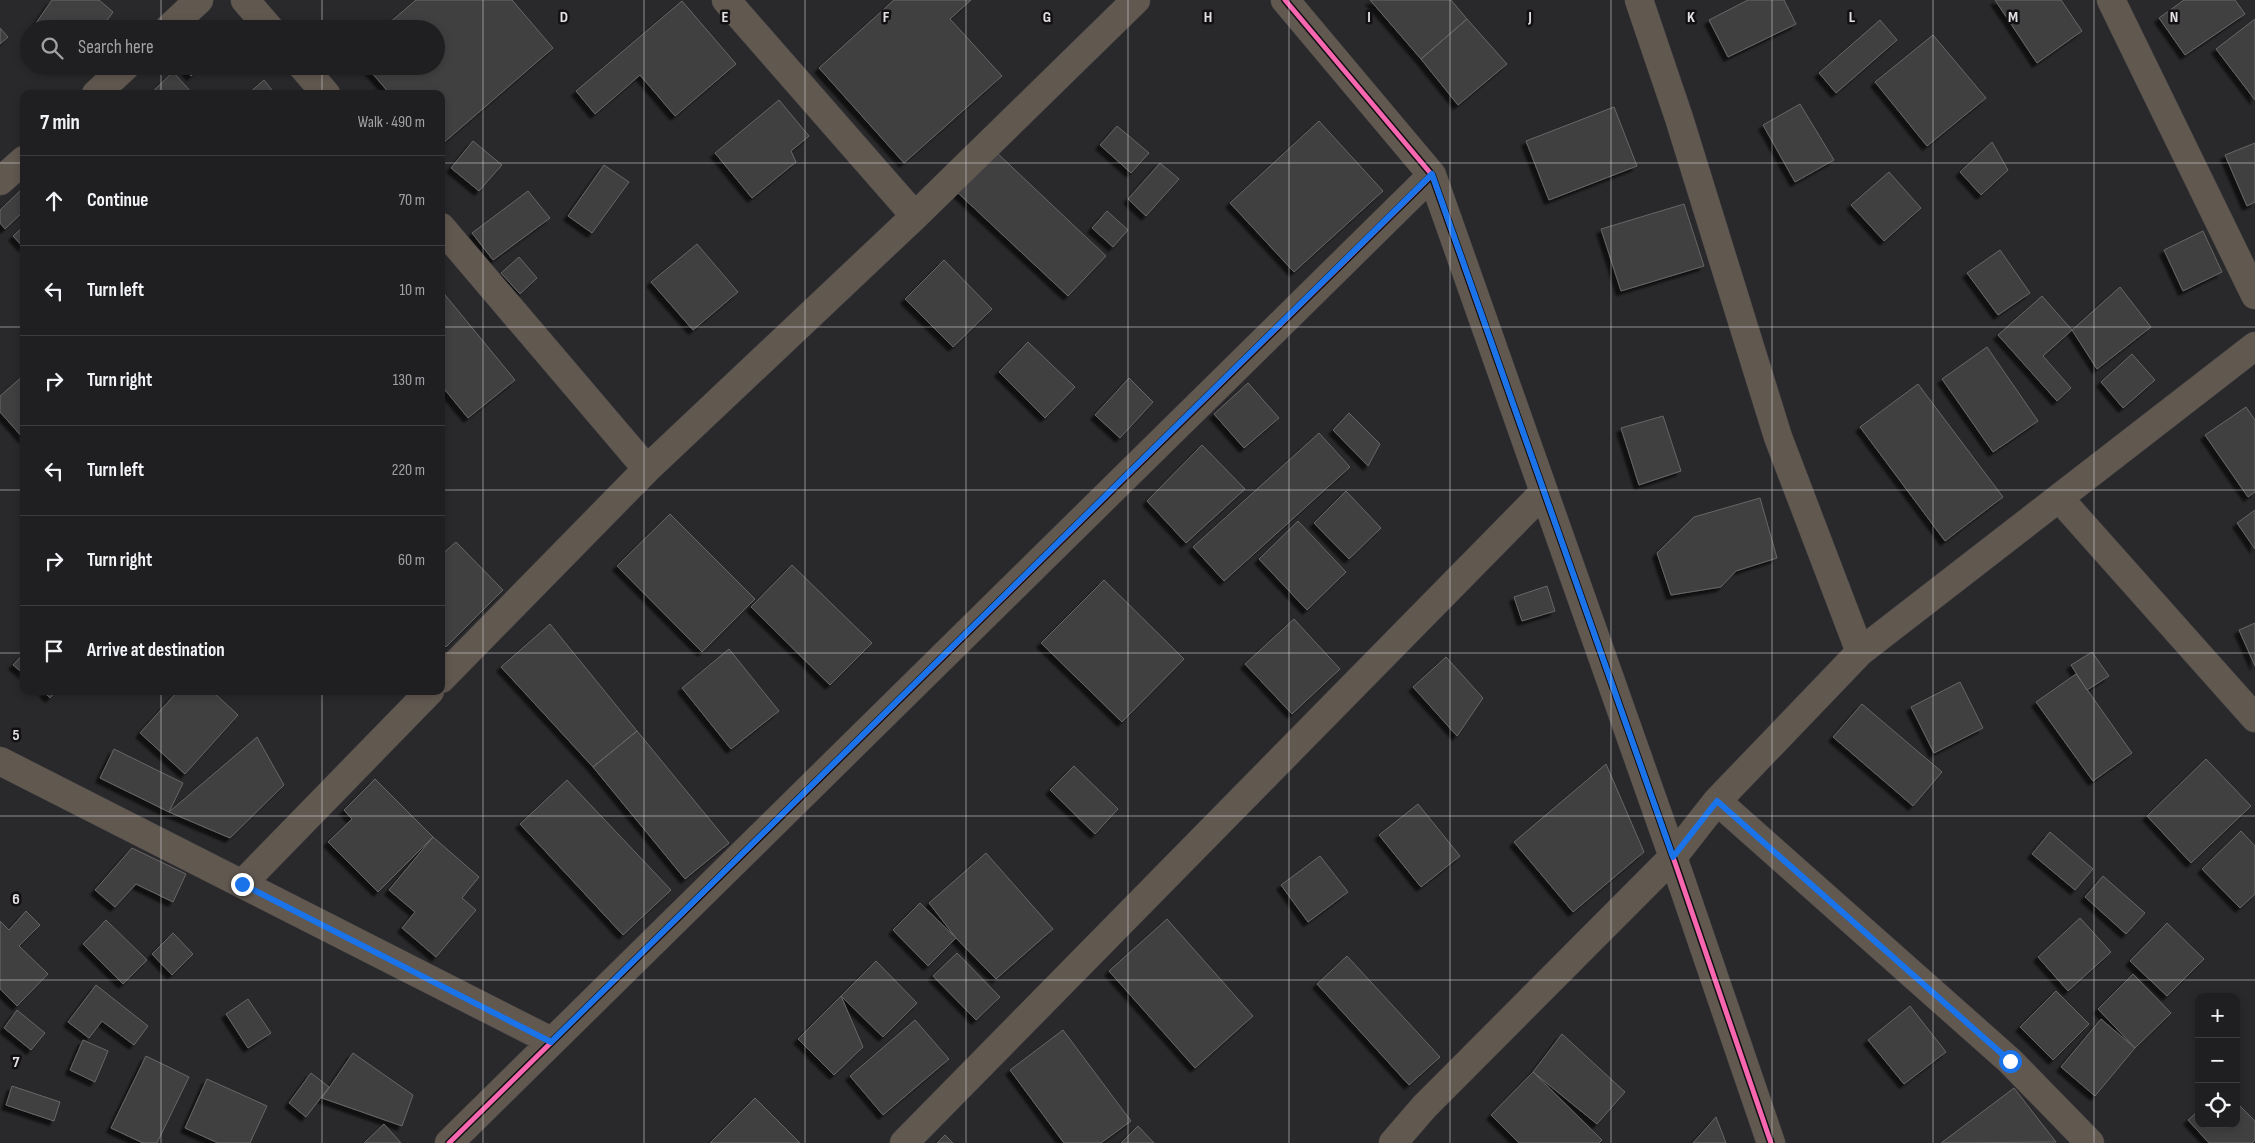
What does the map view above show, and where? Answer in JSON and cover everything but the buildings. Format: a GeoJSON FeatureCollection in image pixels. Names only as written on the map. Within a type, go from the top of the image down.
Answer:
{"type":"FeatureCollection","features":[{"type":"Feature","properties":{"kind":"street"},"geometry":{"type":"LineString","coordinates":[[178,20],[199,0]]}},
{"type":"Feature","properties":{"kind":"street"},"geometry":{"type":"LineString","coordinates":[[245,0],[262,20]]}},
{"type":"Feature","properties":{"kind":"street"},"geometry":{"type":"LineString","coordinates":[[726,0],[915,216]]}},
{"type":"Feature","properties":{"kind":"street"},"geometry":{"type":"LineString","coordinates":[[445,676],[647,468],[915,216],[1136,0]]}},
{"type":"Feature","properties":{"kind":"street"},"geometry":{"type":"LineString","coordinates":[[1285,0],[1432,174],[1673,857],[1771,1143]]}},
{"type":"Feature","properties":{"kind":"street"},"geometry":{"type":"LineString","coordinates":[[1640,0],[1679,118],[1778,438],[1860,652]]}},
{"type":"Feature","properties":{"kind":"street"},"geometry":{"type":"LineString","coordinates":[[2111,0],[2255,295]]}},
{"type":"Feature","properties":{"kind":"street"},"geometry":{"type":"LineString","coordinates":[[100,90],[116,75]]}},
{"type":"Feature","properties":{"kind":"street"},"geometry":{"type":"LineString","coordinates":[[310,75],[323,90]]}},
{"type":"Feature","properties":{"kind":"street"},"geometry":{"type":"LineString","coordinates":[[0,181],[20,164]]}},
{"type":"Feature","properties":{"kind":"street"},"geometry":{"type":"LineString","coordinates":[[449,1143],[1432,174]]}},
{"type":"Feature","properties":{"kind":"street"},"geometry":{"type":"LineString","coordinates":[[445,232],[647,468]]}},
{"type":"Feature","properties":{"kind":"street"},"geometry":{"type":"LineString","coordinates":[[1393,1143],[1424,1107],[1673,857],[1717,801],[1860,652],[2255,346]]}},
{"type":"Feature","properties":{"kind":"street"},"geometry":{"type":"LineString","coordinates":[[904,1143],[1544,492]]}},
{"type":"Feature","properties":{"kind":"street"},"geometry":{"type":"LineString","coordinates":[[2059,498],[2255,718]]}},
{"type":"Feature","properties":{"kind":"street"},"geometry":{"type":"LineString","coordinates":[[242,884],[426,695]]}},
{"type":"Feature","properties":{"kind":"street"},"geometry":{"type":"LineString","coordinates":[[0,761],[551,1042]]}},
{"type":"Feature","properties":{"kind":"street"},"geometry":{"type":"LineString","coordinates":[[1717,801],[2010,1061],[2090,1143]]}},
{"type":"Feature","properties":{"kind":"cycle path"},"geometry":{"type":"LineString","coordinates":[[1285,0],[1432,175],[1673,857],[1771,1143]]}},
{"type":"Feature","properties":{"kind":"cycle path"},"geometry":{"type":"LineString","coordinates":[[449,1143],[1432,175]]}},
{"type":"Feature","properties":{"kind":"route"},"geometry":{"type":"LineString","coordinates":[[242,884],[551,1042],[1432,174],[1673,857],[1717,801],[2010,1061]]}}]}
